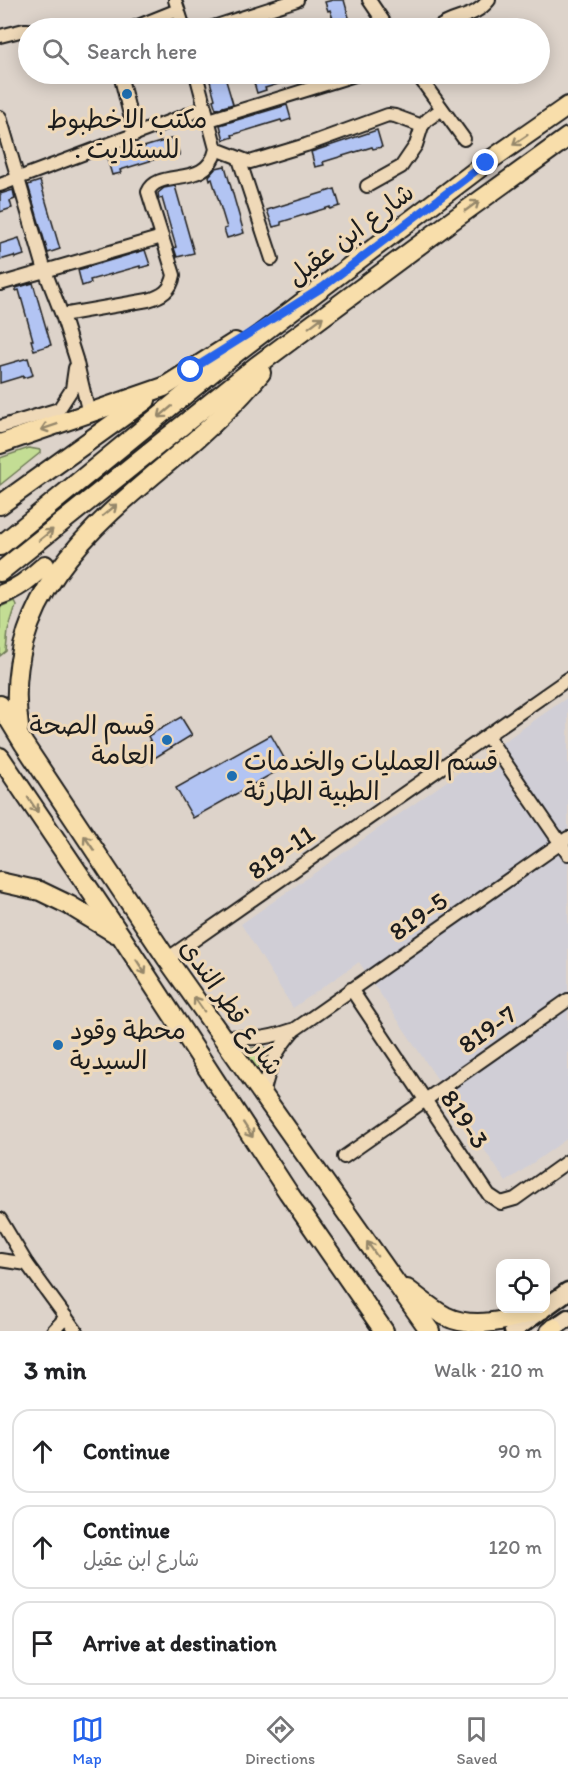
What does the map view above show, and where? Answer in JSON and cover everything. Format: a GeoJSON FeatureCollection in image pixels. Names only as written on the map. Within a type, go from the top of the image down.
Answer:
{"type":"FeatureCollection","features":[{"type":"Feature","properties":{"kind":"main road"},"geometry":{"type":"LineString","coordinates":[[540,126],[568,100]]}},
{"type":"Feature","properties":{"kind":"main road","name":"شارع ابن عقيل"},"geometry":{"type":"LineString","coordinates":[[0,546],[237,352],[486,163],[568,106]]}},
{"type":"Feature","properties":{"kind":"main road","name":"شارع ابن عقيل"},"geometry":{"type":"LineString","coordinates":[[0,572],[283,346],[568,137]]}},
{"type":"Feature","properties":{"kind":"main road"},"geometry":{"type":"LineString","coordinates":[[0,505],[164,387],[323,287]]}},
{"type":"Feature","properties":{"kind":"main road"},"geometry":{"type":"LineString","coordinates":[[0,595],[22,585],[211,426],[249,388],[283,346]]}},
{"type":"Feature","properties":{"kind":"main road"},"geometry":{"type":"LineString","coordinates":[[0,444],[164,387]]}},
{"type":"Feature","properties":{"kind":"main road"},"geometry":{"type":"LineString","coordinates":[[1,761],[24,744],[15,713],[12,681],[15,650],[23,619],[37,590],[55,564],[86,530]]}},
{"type":"Feature","properties":{"kind":"main road","name":"شارع قطر الندى"},"geometry":{"type":"LineString","coordinates":[[0,705],[166,959],[430,1331]]}},
{"type":"Feature","properties":{"kind":"main road","name":"شارع قطر الندى"},"geometry":{"type":"LineString","coordinates":[[1,761],[121,936],[288,1192],[384,1331]]}},
{"type":"Feature","properties":{"kind":"main road"},"geometry":{"type":"LineString","coordinates":[[0,882],[40,891],[69,905],[121,936]]}},
{"type":"Feature","properties":{"kind":"main road"},"geometry":{"type":"LineString","coordinates":[[392,1278],[446,1317],[464,1322],[483,1324],[531,1313]]}},
{"type":"Feature","properties":{"kind":"main road"},"geometry":{"type":"LineString","coordinates":[[550,1304],[568,1291]]}},
{"type":"Feature","properties":{"kind":"main road"},"geometry":{"type":"LineString","coordinates":[[513,1331],[538,1313]]}},
{"type":"Feature","properties":{"kind":"street"},"geometry":{"type":"LineString","coordinates":[[241,18],[297,0]]}},
{"type":"Feature","properties":{"kind":"street"},"geometry":{"type":"LineString","coordinates":[[369,0],[381,18]]}},
{"type":"Feature","properties":{"kind":"street"},"geometry":{"type":"LineString","coordinates":[[463,18],[475,13],[489,0]]}},
{"type":"Feature","properties":{"kind":"street"},"geometry":{"type":"LineString","coordinates":[[152,18],[176,5]]}},
{"type":"Feature","properties":{"kind":"street"},"geometry":{"type":"LineString","coordinates":[[0,36],[18,32]]}},
{"type":"Feature","properties":{"kind":"street"},"geometry":{"type":"LineString","coordinates":[[122,84],[135,135]]}},
{"type":"Feature","properties":{"kind":"street"},"geometry":{"type":"LineString","coordinates":[[62,315],[148,300],[162,296],[172,285],[174,275],[148,192],[150,186],[157,182],[192,174],[204,169],[213,161],[216,149],[199,84]]}},
{"type":"Feature","properties":{"kind":"street"},"geometry":{"type":"LineString","coordinates":[[0,185],[135,135],[320,84]]}},
{"type":"Feature","properties":{"kind":"street"},"geometry":{"type":"LineString","coordinates":[[426,84],[464,139]]}},
{"type":"Feature","properties":{"kind":"street"},"geometry":{"type":"LineString","coordinates":[[367,186],[401,167],[416,145],[422,126],[428,118],[442,109]]}},
{"type":"Feature","properties":{"kind":"street"},"geometry":{"type":"LineString","coordinates":[[216,149],[250,162],[306,145],[388,115],[422,126]]}},
{"type":"Feature","properties":{"kind":"street"},"geometry":{"type":"LineString","coordinates":[[0,118],[45,270],[76,359],[88,414]]}},
{"type":"Feature","properties":{"kind":"street"},"geometry":{"type":"LineString","coordinates":[[239,159],[272,259]]}},
{"type":"Feature","properties":{"kind":"street"},"geometry":{"type":"LineString","coordinates":[[0,284],[162,237]]}},
{"type":"Feature","properties":{"kind":"street"},"geometry":{"type":"LineString","coordinates":[[0,427],[59,408],[72,389],[76,359]]}},
{"type":"Feature","properties":{"kind":"street","name":"819-11"},"geometry":{"type":"LineString","coordinates":[[166,959],[568,680]]}},
{"type":"Feature","properties":{"kind":"street"},"geometry":{"type":"LineString","coordinates":[[487,736],[566,845]]}},
{"type":"Feature","properties":{"kind":"street","name":"819-5"},"geometry":{"type":"LineString","coordinates":[[263,1095],[270,1066],[280,1046],[294,1030],[566,845]]}},
{"type":"Feature","properties":{"kind":"street","name":"819-3"},"geometry":{"type":"LineString","coordinates":[[351,990],[489,1195],[501,1203],[515,1199],[568,1161]]}},
{"type":"Feature","properties":{"kind":"street","name":"819-7"},"geometry":{"type":"LineString","coordinates":[[344,1157],[568,1000]]}},
{"type":"Feature","properties":{"kind":"street","name":"819-5"},"geometry":{"type":"LineString","coordinates":[[220,1035],[246,1040],[294,1030]]}},
{"type":"Feature","properties":{"kind":"street"},"geometry":{"type":"LineString","coordinates":[[0,1219],[27,1264],[76,1331]]}},
{"type":"Feature","properties":{"kind":"street"},"geometry":{"type":"LineString","coordinates":[[0,1260],[27,1264]]}},
{"type":"Feature","properties":{"kind":"street"},"geometry":{"type":"LineString","coordinates":[[52,1331],[66,1317]]}},
{"type":"Feature","properties":{"kind":"shaded area"},"geometry":{"type":"Polygon","coordinates":[[[568,697],[568,1138],[506,1182],[359,962],[293,1008],[241,924],[568,697]]]}},
{"type":"Feature","properties":{"kind":"green space"},"geometry":{"type":"Polygon","coordinates":[[[29,448],[40,450],[40,453],[0,485],[0,458],[29,448]]]}},
{"type":"Feature","properties":{"kind":"green space"},"geometry":{"type":"Polygon","coordinates":[[[14,601],[16,605],[8,631],[6,651],[0,656],[0,607],[14,601]]]}},
{"type":"Feature","properties":{"kind":"green space"},"geometry":{"type":"Polygon","coordinates":[[[264,1046],[266,1049],[257,1072],[242,1052],[264,1046]]]}},
{"type":"Feature","properties":{"kind":"building"},"geometry":{"type":"Polygon","coordinates":[[[344,0],[349,18],[333,18],[325,2],[344,0]]]}},
{"type":"Feature","properties":{"kind":"building"},"geometry":{"type":"Polygon","coordinates":[[[211,84],[227,84],[233,104],[216,109],[213,100],[215,99],[211,84]]]}},
{"type":"Feature","properties":{"kind":"building"},"geometry":{"type":"Polygon","coordinates":[[[254,84],[278,84],[265,88],[266,90],[257,93],[254,84]]]}},
{"type":"Feature","properties":{"kind":"building"},"geometry":{"type":"Polygon","coordinates":[[[287,105],[291,119],[232,135],[233,137],[224,140],[220,125],[287,105]]]}},
{"type":"Feature","properties":{"kind":"building"},"geometry":{"type":"Polygon","coordinates":[[[377,130],[382,147],[373,149],[372,147],[323,162],[324,165],[315,167],[311,152],[377,130]]]}},
{"type":"Feature","properties":{"kind":"building"},"geometry":{"type":"Polygon","coordinates":[[[174,138],[180,155],[170,157],[169,155],[120,170],[121,173],[112,175],[107,158],[174,138]]]}},
{"type":"Feature","properties":{"kind":"building"},"geometry":{"type":"Polygon","coordinates":[[[225,166],[244,233],[227,238],[224,229],[227,228],[212,179],[210,180],[209,176],[216,168],[225,166]]]}},
{"type":"Feature","properties":{"kind":"building"},"geometry":{"type":"Polygon","coordinates":[[[40,181],[60,249],[48,253],[28,185],[40,181]]]}},
{"type":"Feature","properties":{"kind":"building"},"geometry":{"type":"Polygon","coordinates":[[[175,186],[194,253],[177,257],[162,198],[159,199],[158,193],[164,188],[175,186]]]}},
{"type":"Feature","properties":{"kind":"building"},"geometry":{"type":"Polygon","coordinates":[[[335,189],[340,206],[281,222],[281,225],[273,227],[267,210],[335,189]]]}},
{"type":"Feature","properties":{"kind":"building"},"geometry":{"type":"Polygon","coordinates":[[[13,190],[15,199],[10,201],[12,208],[0,212],[0,194],[13,190]]]}},
{"type":"Feature","properties":{"kind":"building"},"geometry":{"type":"Polygon","coordinates":[[[19,238],[24,255],[0,260],[0,244],[19,238]]]}},
{"type":"Feature","properties":{"kind":"building"},"geometry":{"type":"Polygon","coordinates":[[[145,250],[150,265],[90,280],[91,283],[82,286],[78,270],[145,250]]]}},
{"type":"Feature","properties":{"kind":"building"},"geometry":{"type":"Polygon","coordinates":[[[33,283],[51,345],[34,350],[19,290],[16,291],[16,288],[33,283]]]}},
{"type":"Feature","properties":{"kind":"building"},"geometry":{"type":"Polygon","coordinates":[[[28,358],[33,375],[0,383],[0,366],[28,358]]]}},
{"type":"Feature","properties":{"kind":"building","name":"قسم الصحة العامة"},"geometry":{"type":"Polygon","coordinates":[[[181,717],[192,735],[143,765],[136,754],[152,744],[148,736],[181,717]]]}},
{"type":"Feature","properties":{"kind":"building","name":"قسم العمليات والخدمات الطبية الطارئة"},"geometry":{"type":"Polygon","coordinates":[[[271,735],[288,765],[193,818],[176,788],[271,735]]]}},
{"type":"Feature","properties":{"kind":"place","name":"مكتب الاخطبوط . للستلايت"},"geometry":{"type":"Point","coordinates":[127,94]}},
{"type":"Feature","properties":{"kind":"place","name":"قسم الصحة العامة"},"geometry":{"type":"Point","coordinates":[167,740]}},
{"type":"Feature","properties":{"kind":"place","name":"قسم العمليات والخدمات الطبية الطارئة"},"geometry":{"type":"Point","coordinates":[232,776]}},
{"type":"Feature","properties":{"kind":"place","name":"محطة وقود السيدية"},"geometry":{"type":"Point","coordinates":[58,1045]}},
{"type":"Feature","properties":{"kind":"route"},"geometry":{"type":"LineString","coordinates":[[191,370],[323,287],[486,163]]}}]}
